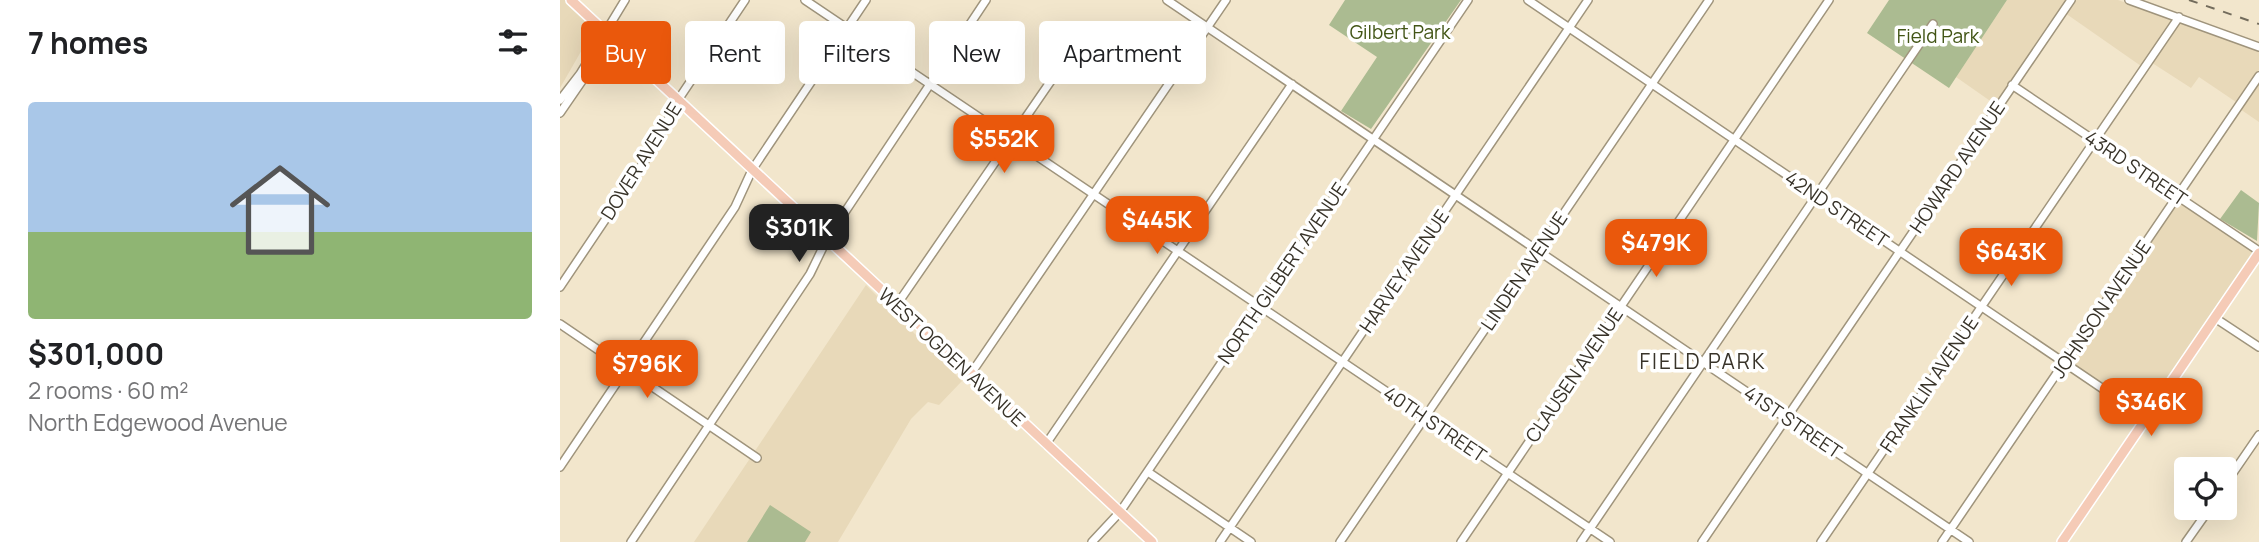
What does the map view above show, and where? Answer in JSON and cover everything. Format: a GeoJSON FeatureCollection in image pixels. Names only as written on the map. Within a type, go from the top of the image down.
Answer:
{"type":"FeatureCollection","features":[{"type":"Feature","properties":{"kind":"main road","name":"WEST OGDEN AVENUE"},"geometry":{"type":"LineString","coordinates":[[571,0],[593,21]]}},
{"type":"Feature","properties":{"kind":"main road","name":"WEST OGDEN AVENUE"},"geometry":{"type":"LineString","coordinates":[[661,84],[1152,542]]}},
{"type":"Feature","properties":{"kind":"main road"},"geometry":{"type":"LineString","coordinates":[[2062,542],[2259,252]]}},
{"type":"Feature","properties":{"kind":"street"},"geometry":{"type":"LineString","coordinates":[[611,21],[625,0]]}},
{"type":"Feature","properties":{"kind":"street","name":"DOVER AVENUE"},"geometry":{"type":"LineString","coordinates":[[560,287],[654,148],[678,100],[746,0]]}},
{"type":"Feature","properties":{"kind":"street","name":"40TH STREET"},"geometry":{"type":"LineString","coordinates":[[805,0],[836,21]]}},
{"type":"Feature","properties":{"kind":"street"},"geometry":{"type":"LineString","coordinates":[[852,21],[866,0]]}},
{"type":"Feature","properties":{"kind":"street"},"geometry":{"type":"LineString","coordinates":[[972,21],[986,0]]}},
{"type":"Feature","properties":{"kind":"street","name":"41ST STREET"},"geometry":{"type":"LineString","coordinates":[[1167,0],[1969,542]]}},
{"type":"Feature","properties":{"kind":"street"},"geometry":{"type":"LineString","coordinates":[[970,375],[1226,0]]}},
{"type":"Feature","properties":{"kind":"street","name":"NORTH GILBERT AVENUE"},"geometry":{"type":"LineString","coordinates":[[1092,542],[1120,512],[1148,472],[1468,0]]}},
{"type":"Feature","properties":{"kind":"street","name":"42ND STREET"},"geometry":{"type":"LineString","coordinates":[[1528,0],[2146,418]]}},
{"type":"Feature","properties":{"kind":"street","name":"HARVEY AVENUE"},"geometry":{"type":"LineString","coordinates":[[1220,542],[1588,0]]}},
{"type":"Feature","properties":{"kind":"street","name":"LINDEN AVENUE"},"geometry":{"type":"LineString","coordinates":[[1340,542],[1709,0]]}},
{"type":"Feature","properties":{"kind":"street","name":"CLAUSEN AVENUE"},"geometry":{"type":"LineString","coordinates":[[1461,542],[1829,0]]}},
{"type":"Feature","properties":{"kind":"street","name":"HOWARD AVENUE"},"geometry":{"type":"LineString","coordinates":[[1702,542],[2071,0]]}},
{"type":"Feature","properties":{"kind":"street"},"geometry":{"type":"LineString","coordinates":[[2129,0],[2259,47]]}},
{"type":"Feature","properties":{"kind":"street","name":"FRANKLIN AVENUE"},"geometry":{"type":"LineString","coordinates":[[1821,542],[2179,18]]}},
{"type":"Feature","properties":{"kind":"street"},"geometry":{"type":"LineString","coordinates":[[1581,542],[1933,24]]}},
{"type":"Feature","properties":{"kind":"street"},"geometry":{"type":"LineString","coordinates":[[560,100],[580,74]]}},
{"type":"Feature","properties":{"kind":"street"},"geometry":{"type":"LineString","coordinates":[[560,113],[582,81],[580,74]]}},
{"type":"Feature","properties":{"kind":"street","name":"40TH STREET"},"geometry":{"type":"LineString","coordinates":[[915,74],[929,83]]}},
{"type":"Feature","properties":{"kind":"street","name":"JOHNSON AVENUE"},"geometry":{"type":"LineString","coordinates":[[1942,542],[2259,76]]}},
{"type":"Feature","properties":{"kind":"street"},"geometry":{"type":"LineString","coordinates":[[631,542],[810,274],[827,239],[929,83]]}},
{"type":"Feature","properties":{"kind":"street"},"geometry":{"type":"LineString","coordinates":[[1046,444],[1292,83]]}},
{"type":"Feature","properties":{"kind":"street"},"geometry":{"type":"LineString","coordinates":[[560,467],[735,207],[752,170],[810,84]]}},
{"type":"Feature","properties":{"kind":"street","name":"40TH STREET"},"geometry":{"type":"LineString","coordinates":[[930,84],[1610,542]]}},
{"type":"Feature","properties":{"kind":"street"},"geometry":{"type":"LineString","coordinates":[[896,306],[1049,84]]}},
{"type":"Feature","properties":{"kind":"street","name":"43RD STREET"},"geometry":{"type":"LineString","coordinates":[[2012,85],[2259,252]]}},
{"type":"Feature","properties":{"kind":"street"},"geometry":{"type":"LineString","coordinates":[[2215,317],[2259,348]]}},
{"type":"Feature","properties":{"kind":"street"},"geometry":{"type":"LineString","coordinates":[[560,324],[758,458]]}},
{"type":"Feature","properties":{"kind":"street"},"geometry":{"type":"LineString","coordinates":[[2237,467],[2259,435]]}},
{"type":"Feature","properties":{"kind":"street"},"geometry":{"type":"LineString","coordinates":[[1148,472],[1251,542]]}},
{"type":"Feature","properties":{"kind":"street"},"geometry":{"type":"LineString","coordinates":[[2186,542],[2202,520]]}},
{"type":"Feature","properties":{"kind":"shaded area"},"geometry":{"type":"Polygon","coordinates":[[[560,0],[566,0],[589,21],[581,21],[581,51],[560,88],[560,0]]]}},
{"type":"Feature","properties":{"kind":"shaded area"},"geometry":{"type":"Polygon","coordinates":[[[2007,0],[2068,0],[1996,105],[1956,77],[2007,0]]]}},
{"type":"Feature","properties":{"kind":"shaded area"},"geometry":{"type":"Polygon","coordinates":[[[2073,0],[2118,0],[2259,50],[2259,70],[2236,102],[2199,77],[2191,88],[2146,59],[2141,66],[2065,13],[2073,0]]]}},
{"type":"Feature","properties":{"kind":"shaded area"},"geometry":{"type":"Polygon","coordinates":[[[2259,81],[2259,122],[2240,109],[2259,81]]]}},
{"type":"Feature","properties":{"kind":"shaded area"},"geometry":{"type":"Polygon","coordinates":[[[2178,199],[2257,252],[2145,416],[2067,363],[2178,199]]]}},
{"type":"Feature","properties":{"kind":"shaded area"},"geometry":{"type":"Polygon","coordinates":[[[866,285],[962,381],[939,405],[928,402],[911,419],[838,542],[694,542],[866,285]]]}},
{"type":"Feature","properties":{"kind":"green space","name":"Gilbert Park"},"geometry":{"type":"Polygon","coordinates":[[[1345,0],[1461,0],[1371,129],[1341,111],[1377,57],[1329,25],[1345,0]]]}},
{"type":"Feature","properties":{"kind":"green space","name":"Field Park"},"geometry":{"type":"Polygon","coordinates":[[[1889,0],[2007,0],[1949,88],[1867,33],[1889,0]]]}},
{"type":"Feature","properties":{"kind":"green space"},"geometry":{"type":"Polygon","coordinates":[[[2241,190],[2259,203],[2257,241],[2220,219],[2241,190]]]}},
{"type":"Feature","properties":{"kind":"green space"},"geometry":{"type":"Polygon","coordinates":[[[770,505],[811,532],[805,542],[747,542],[770,505]]]}},
{"type":"Feature","properties":{"kind":"railway"},"geometry":{"type":"LineString","coordinates":[[2189,0],[2259,24]]}},
{"type":"Feature","properties":{"kind":"district","name":"FIELD PARK"},"geometry":{"type":"Point","coordinates":[1703,362]}}]}
